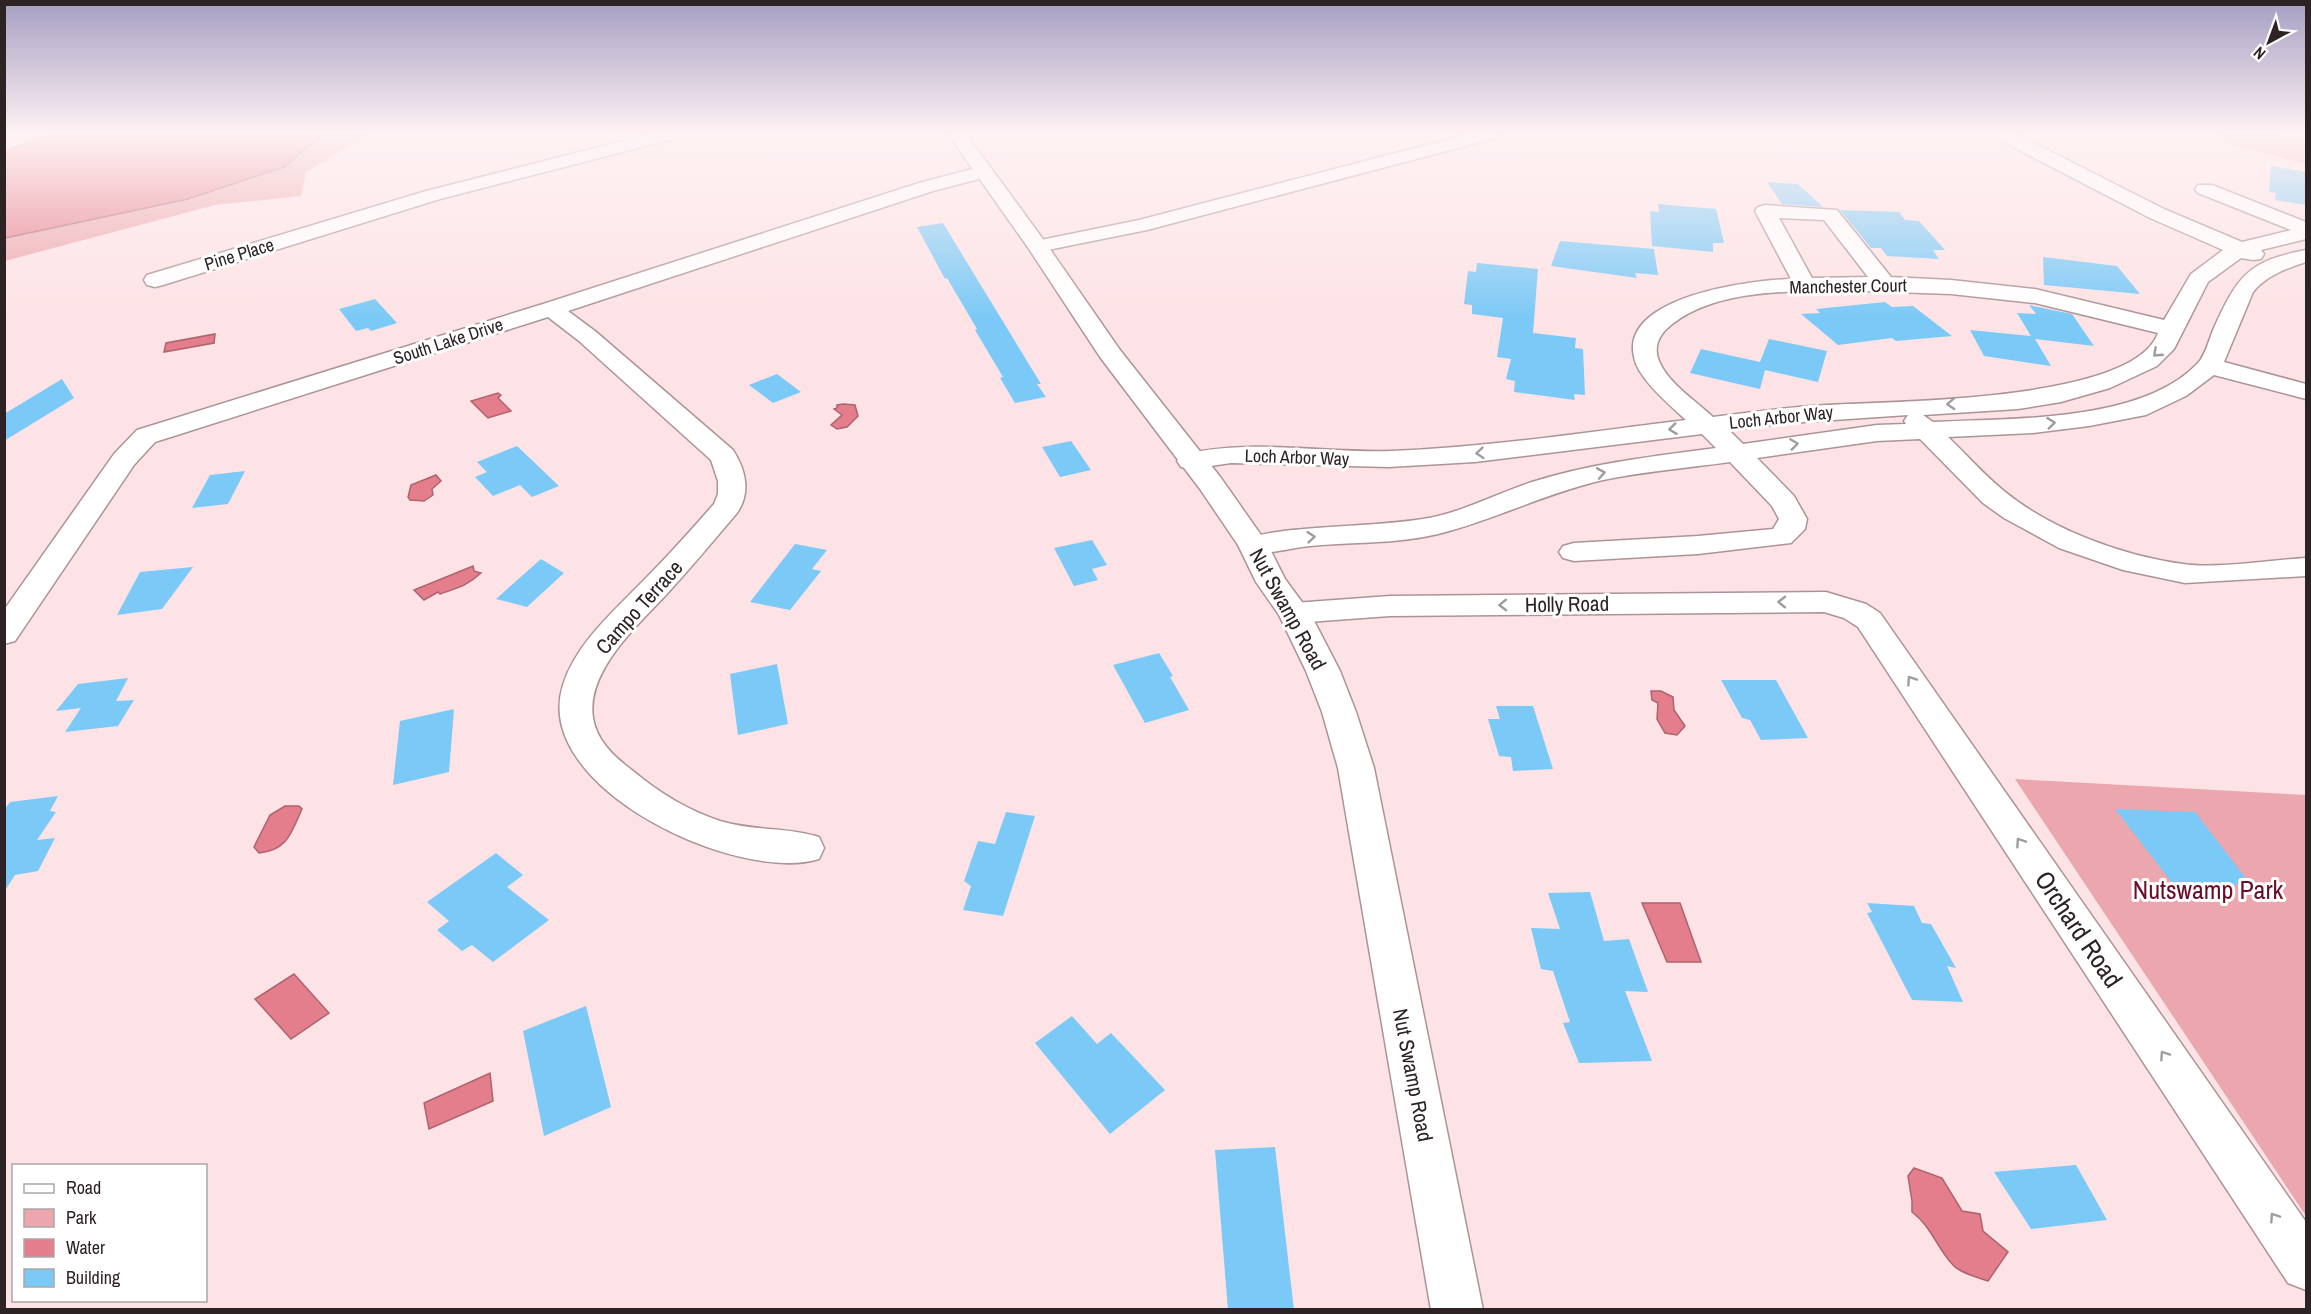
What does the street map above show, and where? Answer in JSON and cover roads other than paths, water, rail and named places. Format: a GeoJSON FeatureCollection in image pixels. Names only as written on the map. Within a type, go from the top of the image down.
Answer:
{"type":"FeatureCollection","features":[{"type":"Feature","properties":{"kind":"street","name":"Pine Place"},"geometry":{"type":"LineString","coordinates":[[155,280],[432,195]]}},
{"type":"Feature","properties":{"kind":"street","name":"South Lake Drive"},"geometry":{"type":"LineString","coordinates":[[4,634],[124,460],[146,436],[551,309],[900,195]]}},
{"type":"Feature","properties":{"kind":"street","name":"Nut Swamp Road"},"geometry":{"type":"LineString","coordinates":[[1000,195],[1097,331],[1109,352],[1211,484],[1253,545],[1270,582],[1294,613],[1323,671],[1356,768],[1457,1310]]}},
{"type":"Feature","properties":{"kind":"street"},"geometry":{"type":"LineString","coordinates":[[1038,246],[1140,226],[1249,195]]}},
{"type":"Feature","properties":{"kind":"street"},"geometry":{"type":"LineString","coordinates":[[2120,195],[2201,235],[2280,263]]}},
{"type":"Feature","properties":{"kind":"street"},"geometry":{"type":"LineString","coordinates":[[2220,195],[2307,231]]}},
{"type":"Feature","properties":{"kind":"street"},"geometry":{"type":"LineString","coordinates":[[1805,285],[1766,211],[1830,214],[1884,283]]}},
{"type":"Feature","properties":{"kind":"street","name":"Loch Arbor Way"},"geometry":{"type":"LineString","coordinates":[[1191,461],[1231,455],[1389,459],[1538,447],[1790,415],[1987,402],[2061,394],[2101,383],[2148,361],[2166,344],[2171,329],[2199,279],[2209,269],[2241,249],[2307,231]]}},
{"type":"Feature","properties":{"kind":"street","name":"Loch Arbor Way"},"geometry":{"type":"LineString","coordinates":[[1253,545],[1311,537],[1375,534],[1434,526],[1490,509],[1567,480],[1734,453],[1877,433],[2010,427],[2089,418],[2146,407],[2177,391],[2210,366],[2218,351],[2231,314],[2242,291],[2251,280],[2280,263],[2307,256]]}},
{"type":"Feature","properties":{"kind":"street","name":"Manchester Court"},"geometry":{"type":"LineString","coordinates":[[1574,552],[1675,547],[1780,537],[1790,529],[1793,519],[1784,502],[1674,393],[1646,358],[1645,345],[1652,329],[1672,311],[1698,299],[1805,285],[1884,283],[1952,287],[2035,297],[2171,329]]}},
{"type":"Feature","properties":{"kind":"street"},"geometry":{"type":"LineString","coordinates":[[2186,303],[2231,314]]}},
{"type":"Feature","properties":{"kind":"street","name":"Campo Terrace"},"geometry":{"type":"LineString","coordinates":[[551,309],[587,336],[723,456],[731,473],[733,486],[727,507],[605,641],[586,669],[576,701],[577,724],[584,744],[607,770],[647,801],[679,820],[718,836],[747,843],[805,848]]}},
{"type":"Feature","properties":{"kind":"street"},"geometry":{"type":"LineString","coordinates":[[2210,366],[2307,392]]}},
{"type":"Feature","properties":{"kind":"street"},"geometry":{"type":"LineString","coordinates":[[1987,402],[2010,427]]}},
{"type":"Feature","properties":{"kind":"street"},"geometry":{"type":"LineString","coordinates":[[1904,406],[1993,497],[2014,512],[2069,542],[2134,563],[2185,574],[2307,567]]}},
{"type":"Feature","properties":{"kind":"street"},"geometry":{"type":"LineString","coordinates":[[1538,447],[1567,480]]}},
{"type":"Feature","properties":{"kind":"street","name":"Holly Road"},"geometry":{"type":"LineString","coordinates":[[1294,613],[1390,606],[1750,602],[1826,602],[1840,605]]}},
{"type":"Feature","properties":{"kind":"street","name":"Orchard Road"},"geometry":{"type":"LineString","coordinates":[[1840,605],[1869,620],[1880,634],[2307,1265]]}},
{"type":"Feature","properties":{"kind":"water"},"geometry":{"type":"Polygon","coordinates":[[[5,195],[199,195],[188,199],[5,238],[5,195]]]}},
{"type":"Feature","properties":{"kind":"water"},"geometry":{"type":"Polygon","coordinates":[[[215,334],[214,343],[164,352],[166,343],[215,334]]]}},
{"type":"Feature","properties":{"kind":"water"},"geometry":{"type":"Polygon","coordinates":[[[498,393],[501,395],[498,398],[511,411],[488,418],[471,401],[498,393]]]}},
{"type":"Feature","properties":{"kind":"water"},"geometry":{"type":"Polygon","coordinates":[[[837,405],[855,405],[858,416],[847,427],[837,429],[831,425],[842,415],[834,409],[837,405]]]}},
{"type":"Feature","properties":{"kind":"water"},"geometry":{"type":"Polygon","coordinates":[[[436,475],[441,481],[432,489],[433,495],[424,501],[410,500],[408,497],[411,485],[436,475]]]}},
{"type":"Feature","properties":{"kind":"water"},"geometry":{"type":"Polygon","coordinates":[[[473,566],[474,571],[481,573],[457,588],[440,594],[438,592],[424,600],[414,590],[473,566]]]}},
{"type":"Feature","properties":{"kind":"water"},"geometry":{"type":"Polygon","coordinates":[[[1651,691],[1661,691],[1673,697],[1674,710],[1685,726],[1677,735],[1665,733],[1657,719],[1658,703],[1652,700],[1651,691]]]}},
{"type":"Feature","properties":{"kind":"water"},"geometry":{"type":"Polygon","coordinates":[[[285,806],[299,806],[302,809],[291,833],[276,848],[259,853],[254,847],[270,815],[285,806]]]}},
{"type":"Feature","properties":{"kind":"water"},"geometry":{"type":"Polygon","coordinates":[[[1642,903],[1680,903],[1701,962],[1667,962],[1642,903]]]}},
{"type":"Feature","properties":{"kind":"water"},"geometry":{"type":"Polygon","coordinates":[[[294,974],[329,1013],[291,1039],[255,999],[294,974]]]}},
{"type":"Feature","properties":{"kind":"water"},"geometry":{"type":"Polygon","coordinates":[[[490,1073],[493,1101],[429,1129],[424,1103],[490,1073]]]}},
{"type":"Feature","properties":{"kind":"water"},"geometry":{"type":"Polygon","coordinates":[[[1914,1168],[1942,1178],[1962,1211],[1980,1214],[1983,1231],[2008,1252],[1988,1281],[1956,1268],[1924,1224],[1912,1212],[1908,1176],[1914,1168]]]}},
{"type":"Feature","properties":{"kind":"park label","name":"Nutswamp Park"},"geometry":{"type":"Point","coordinates":[2208,889]}}]}
